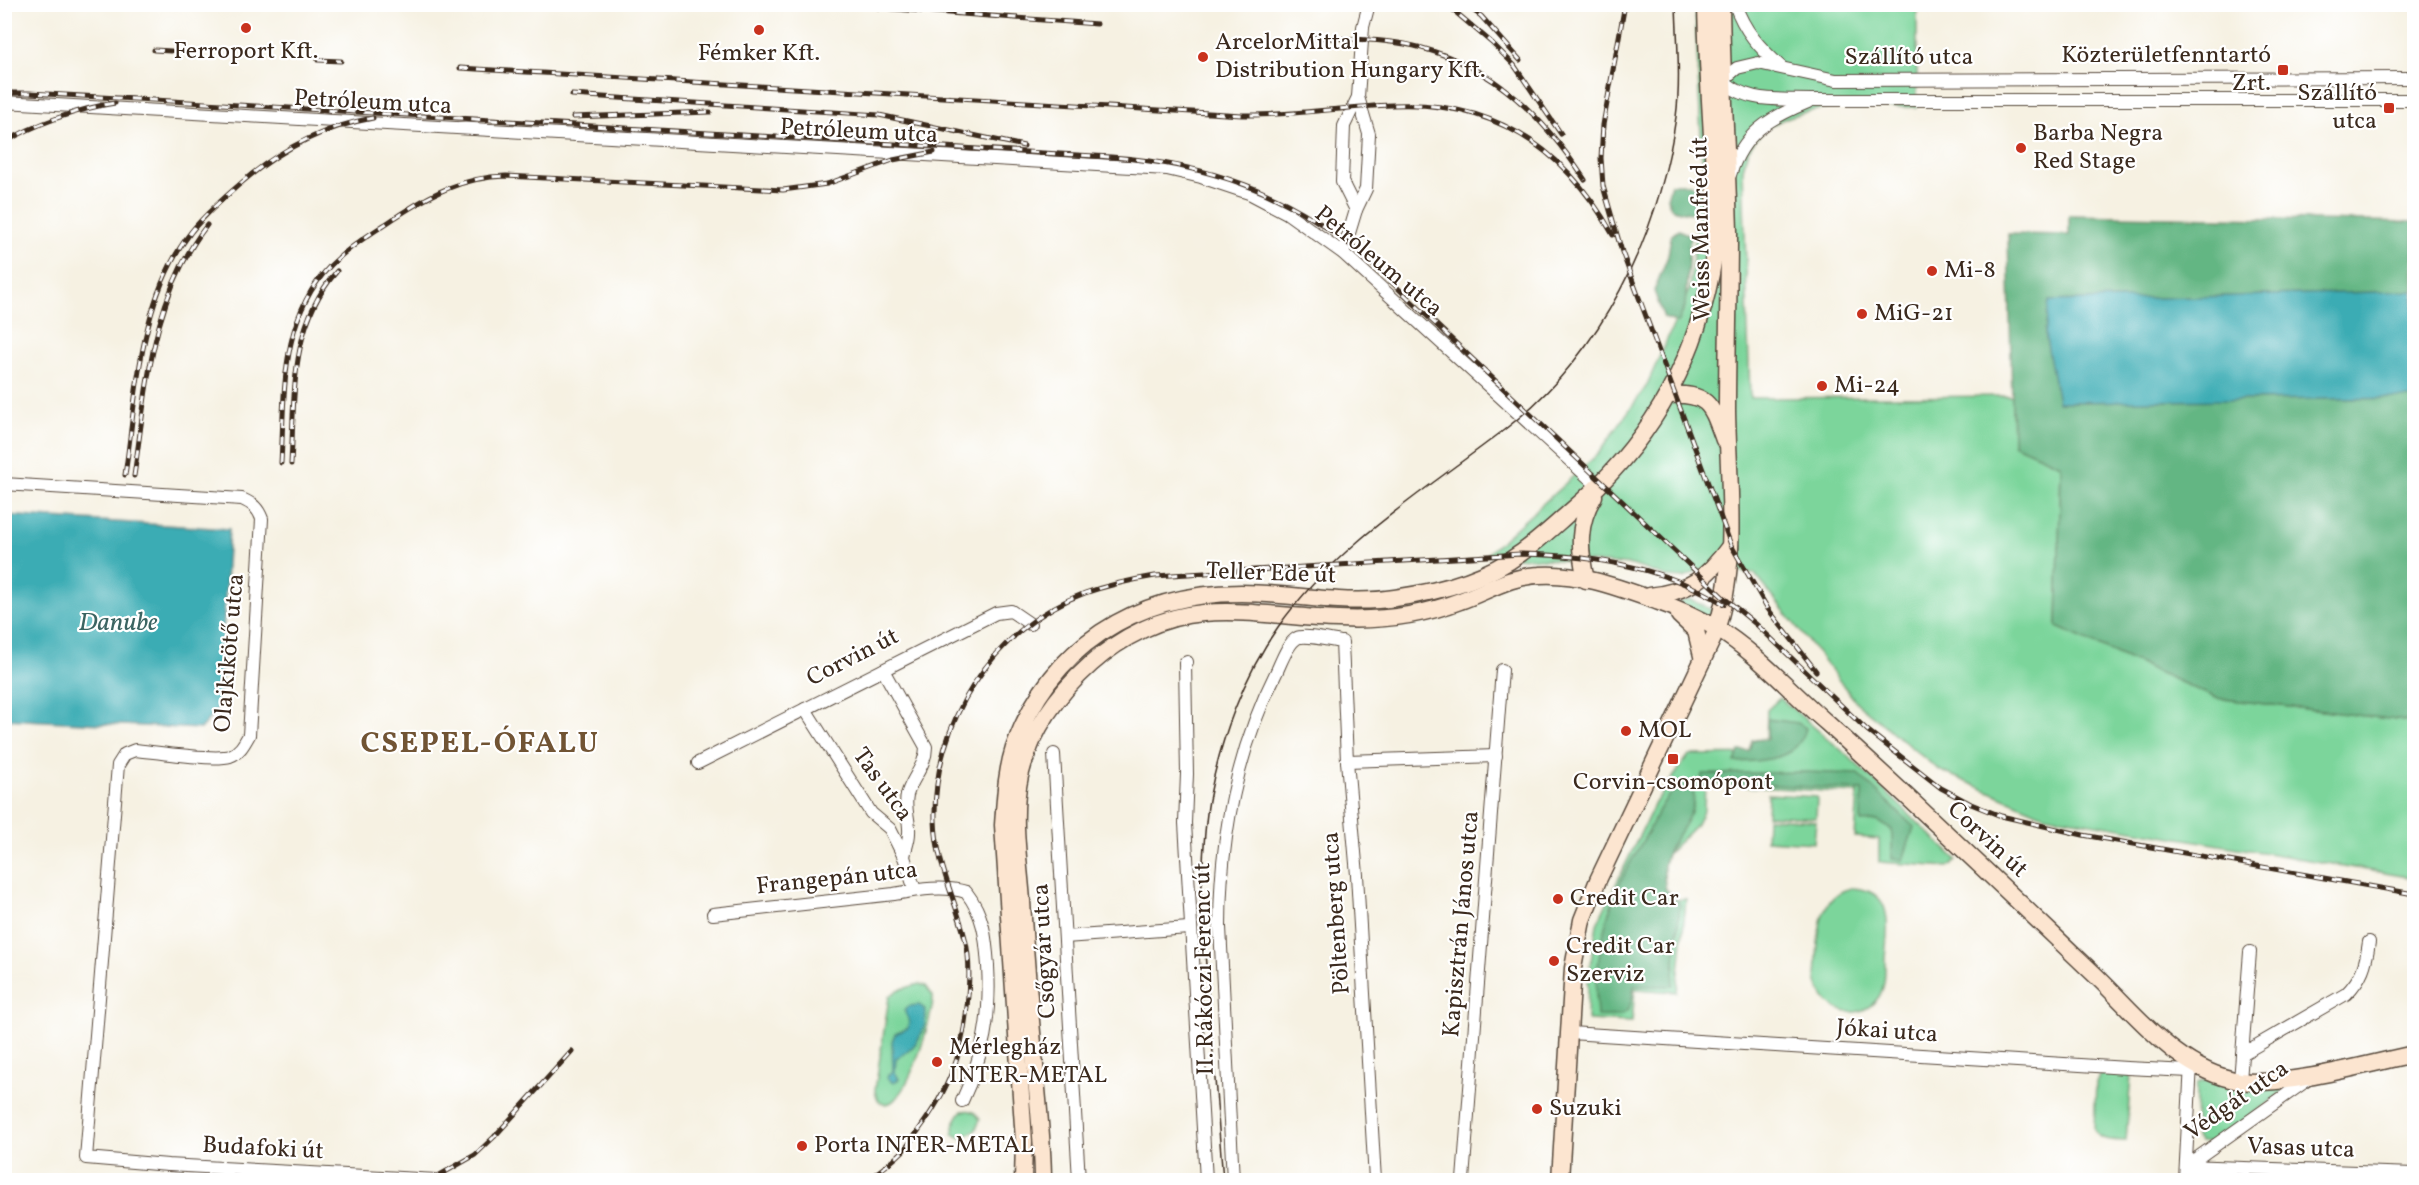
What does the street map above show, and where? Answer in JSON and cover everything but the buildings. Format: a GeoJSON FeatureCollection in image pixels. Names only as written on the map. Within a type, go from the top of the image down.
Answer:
{"type":"FeatureCollection","features":[{"type":"Feature","properties":{"kind":"main road","name":"Weiss Manfréd út"},"geometry":{"type":"LineString","coordinates":[[1599,487],[1647,429],[1668,395],[1696,334],[1712,269],[1716,225],[1706,4]]}},
{"type":"Feature","properties":{"kind":"main road","name":"Weiss Manfréd út"},"geometry":{"type":"LineString","coordinates":[[1560,1180],[1573,968],[1582,920],[1598,880],[1716,628],[1731,545],[1728,452],[1727,185],[1721,4]]}},
{"type":"Feature","properties":{"kind":"main road","name":"Weiss Manfréd út"},"geometry":{"type":"LineString","coordinates":[[1668,395],[1695,395],[1703,399],[1716,418],[1728,452]]}},
{"type":"Feature","properties":{"kind":"main road"},"geometry":{"type":"LineString","coordinates":[[1599,487],[1586,509],[1581,524],[1581,557],[1587,580],[1667,605],[1696,631],[1703,660],[1717,648],[1740,646],[1728,627],[1722,603]]}},
{"type":"Feature","properties":{"kind":"main road","name":"Teller Ede út"},"geometry":{"type":"LineString","coordinates":[[1023,1180],[1024,1141],[1003,825],[1005,787],[1013,750],[1025,721],[1042,693],[1071,655],[1104,629],[1130,616],[1157,605],[1191,596],[1244,593],[1340,600],[1391,599],[1433,591],[1474,577],[1521,554],[1599,487]]}},
{"type":"Feature","properties":{"kind":"main road"},"geometry":{"type":"LineString","coordinates":[[1642,596],[1678,591],[1703,578],[1731,545]]}},
{"type":"Feature","properties":{"kind":"main road","name":"Teller Ede út"},"geometry":{"type":"LineString","coordinates":[[1044,1180],[1016,814],[1019,781],[1037,728],[1060,694],[1106,650],[1165,621],[1200,613],[1243,613],[1361,620],[1406,616],[1436,609],[1500,584],[1531,575],[1563,576],[1587,580]]}},
{"type":"Feature","properties":{"kind":"main road","name":"Corvin út"},"geometry":{"type":"LineString","coordinates":[[1667,605],[1716,628],[1740,646],[1871,763],[2107,986],[2170,1049],[2194,1067]]}},
{"type":"Feature","properties":{"kind":"main road","name":"Védgát utca"},"geometry":{"type":"LineString","coordinates":[[2194,1067],[2240,1081],[2271,1082],[2415,1054]]}},
{"type":"Feature","properties":{"kind":"street"},"geometry":{"type":"LineString","coordinates":[[1343,253],[1356,210],[1366,189],[1369,134],[1358,97],[1363,27],[1370,4]]}},
{"type":"Feature","properties":{"kind":"street","name":"Szállító utca"},"geometry":{"type":"LineString","coordinates":[[1735,4],[1744,28],[1762,51],[1782,68]]}},
{"type":"Feature","properties":{"kind":"street"},"geometry":{"type":"LineString","coordinates":[[1707,52],[1722,80],[1710,100]]}},
{"type":"Feature","properties":{"kind":"street","name":"Szállító utca"},"geometry":{"type":"LineString","coordinates":[[2415,78],[1836,80],[1758,63],[1737,68],[1722,80],[1737,91],[1754,98],[1811,100],[2415,100]]}},
{"type":"Feature","properties":{"kind":"street"},"geometry":{"type":"LineString","coordinates":[[2232,78],[2232,100]]}},
{"type":"Feature","properties":{"kind":"street"},"geometry":{"type":"LineString","coordinates":[[2073,79],[2073,100]]}},
{"type":"Feature","properties":{"kind":"street"},"geometry":{"type":"LineString","coordinates":[[1922,100],[1923,80]]}},
{"type":"Feature","properties":{"kind":"street"},"geometry":{"type":"LineString","coordinates":[[1356,210],[1342,182],[1344,126],[1358,97]]}},
{"type":"Feature","properties":{"kind":"street","name":"Szállító utca"},"geometry":{"type":"LineString","coordinates":[[1727,185],[1736,158],[1749,138],[1780,114],[1811,100]]}},
{"type":"Feature","properties":{"kind":"street","name":"Petróleum utca"},"geometry":{"type":"LineString","coordinates":[[4,102],[1167,169],[1201,177],[1249,193],[1287,213],[1343,253],[1599,487]]}},
{"type":"Feature","properties":{"kind":"street","name":"Olajkikötő utca"},"geometry":{"type":"LineString","coordinates":[[4,484],[242,499],[253,503],[262,519],[249,735],[242,748],[231,756],[217,757],[135,750],[125,754],[118,765],[86,1158]]}},
{"type":"Feature","properties":{"kind":"street","name":"Corvin út"},"geometry":{"type":"LineString","coordinates":[[698,764],[996,613],[1011,611],[1030,624]]}},
{"type":"Feature","properties":{"kind":"street","name":"II. Rákóczi Ferenc út"},"geometry":{"type":"LineString","coordinates":[[1233,1180],[1220,927],[1222,861],[1228,815],[1251,730],[1267,691],[1294,640],[1301,636],[1342,642]]}},
{"type":"Feature","properties":{"kind":"street","name":"Pöltenberg utca"},"geometry":{"type":"LineString","coordinates":[[1342,642],[1347,761],[1357,875],[1375,1180]]}},
{"type":"Feature","properties":{"kind":"street","name":"II. Rákóczi Ferenc út"},"geometry":{"type":"LineString","coordinates":[[1187,662],[1185,663],[1187,774],[1185,824],[1206,1180]]}},
{"type":"Feature","properties":{"kind":"street"},"geometry":{"type":"LineString","coordinates":[[883,670],[927,747],[923,765],[913,779],[907,796],[905,811],[909,832],[904,857]]}},
{"type":"Feature","properties":{"kind":"street","name":"Kapisztrán János utca"},"geometry":{"type":"LineString","coordinates":[[1463,1180],[1502,670]]}},
{"type":"Feature","properties":{"kind":"street","name":"Tas utca"},"geometry":{"type":"LineString","coordinates":[[805,709],[871,813],[890,829],[904,857],[915,890]]}},
{"type":"Feature","properties":{"kind":"street","name":"Csőgyár utca"},"geometry":{"type":"LineString","coordinates":[[1054,754],[1079,1180]]}},
{"type":"Feature","properties":{"kind":"street"},"geometry":{"type":"LineString","coordinates":[[1347,761],[1496,756]]}},
{"type":"Feature","properties":{"kind":"street","name":"Frangepán utca"},"geometry":{"type":"LineString","coordinates":[[713,914],[915,890],[948,889],[966,892],[976,905],[982,920],[986,939],[990,1000],[982,1049],[962,1101]]}},
{"type":"Feature","properties":{"kind":"street"},"geometry":{"type":"LineString","coordinates":[[1065,937],[1190,928]]}},
{"type":"Feature","properties":{"kind":"street"},"geometry":{"type":"LineString","coordinates":[[2242,1054],[2346,994],[2356,984],[2366,967],[2369,942]]}},
{"type":"Feature","properties":{"kind":"street"},"geometry":{"type":"LineString","coordinates":[[2240,1081],[2250,952]]}},
{"type":"Feature","properties":{"kind":"street","name":"Jókai utca"},"geometry":{"type":"LineString","coordinates":[[1570,1033],[2194,1067]]}},
{"type":"Feature","properties":{"kind":"street","name":"Védgát utca"},"geometry":{"type":"LineString","coordinates":[[2185,1180],[2194,1067]]}},
{"type":"Feature","properties":{"kind":"street","name":"Védgát utca"},"geometry":{"type":"LineString","coordinates":[[2186,1166],[2316,1074]]}},
{"type":"Feature","properties":{"kind":"street","name":"Budafoki út"},"geometry":{"type":"LineString","coordinates":[[86,1158],[168,1165],[437,1180]]}},
{"type":"Feature","properties":{"kind":"street","name":"Vasas utca"},"geometry":{"type":"LineString","coordinates":[[2186,1166],[2415,1174]]}},
{"type":"Feature","properties":{"kind":"green space"},"geometry":{"type":"Polygon","coordinates":[[[1695,5],[1917,5],[1917,107],[1849,107],[1801,113],[1779,121],[1761,133],[1748,151],[1743,169],[1750,398],[2012,396],[2013,444],[2061,465],[2057,627],[2216,698],[2414,722],[2414,878],[2044,815],[1939,770],[1857,703],[1754,573],[1699,570],[1684,578],[1667,577],[1632,565],[1486,555],[1598,454],[1646,387],[1689,290],[1703,179],[1695,5]]]}},
{"type":"Feature","properties":{"kind":"green space"},"geometry":{"type":"Polygon","coordinates":[[[1671,184],[1691,184],[1699,191],[1703,211],[1694,213],[1671,208],[1667,198],[1671,184]]]}},
{"type":"Feature","properties":{"kind":"green space"},"geometry":{"type":"Polygon","coordinates":[[[2069,215],[2414,222],[2414,291],[2049,301],[2045,333],[2059,402],[2414,398],[2414,722],[2216,698],[2057,627],[2061,465],[2013,444],[2008,234],[2069,235],[2069,215]]]}},
{"type":"Feature","properties":{"kind":"green space"},"geometry":{"type":"Polygon","coordinates":[[[1678,230],[1690,235],[1685,307],[1678,323],[1664,318],[1654,291],[1668,256],[1671,236],[1678,230]]]}},
{"type":"Feature","properties":{"kind":"green space"},"geometry":{"type":"Polygon","coordinates":[[[1690,599],[1714,611],[1711,623],[1678,602],[1690,599]]]}},
{"type":"Feature","properties":{"kind":"green space"},"geometry":{"type":"Polygon","coordinates":[[[1780,698],[1847,755],[1957,860],[1948,867],[1879,862],[1879,839],[1855,837],[1858,793],[1705,784],[1704,809],[1697,824],[1654,867],[1657,901],[1686,899],[1677,992],[1635,989],[1632,1022],[1587,1020],[1588,979],[1597,924],[1655,803],[1689,755],[1766,754],[1767,710],[1780,698]]]}},
{"type":"Feature","properties":{"kind":"green space"},"geometry":{"type":"Polygon","coordinates":[[[1767,719],[1798,723],[1806,728],[1802,739],[1787,753],[1778,757],[1735,762],[1739,751],[1749,751],[1752,740],[1767,739],[1767,719]]]}},
{"type":"Feature","properties":{"kind":"green space"},"geometry":{"type":"Polygon","coordinates":[[[1805,772],[1858,774],[1914,827],[1903,860],[1892,859],[1892,830],[1878,821],[1861,822],[1862,790],[1701,781],[1702,774],[1805,772]]]}},
{"type":"Feature","properties":{"kind":"green space"},"geometry":{"type":"Polygon","coordinates":[[[1691,782],[1694,794],[1690,815],[1667,853],[1664,864],[1665,888],[1680,904],[1673,986],[1634,986],[1631,1003],[1625,1012],[1615,1016],[1597,1016],[1596,984],[1600,949],[1613,899],[1664,801],[1676,789],[1691,782]]]}},
{"type":"Feature","properties":{"kind":"green space"},"geometry":{"type":"Polygon","coordinates":[[[1768,794],[1817,797],[1816,818],[1767,815],[1768,794]]]}},
{"type":"Feature","properties":{"kind":"green space"},"geometry":{"type":"Polygon","coordinates":[[[1767,818],[1816,821],[1814,843],[1766,840],[1767,818]]]}},
{"type":"Feature","properties":{"kind":"green space"},"geometry":{"type":"Polygon","coordinates":[[[1851,888],[1865,890],[1882,902],[1886,911],[1887,934],[1885,979],[1881,994],[1869,1007],[1850,1012],[1831,1005],[1824,997],[1816,976],[1818,937],[1824,912],[1830,901],[1839,893],[1851,888]]]}},
{"type":"Feature","properties":{"kind":"green space"},"geometry":{"type":"Polygon","coordinates":[[[919,984],[926,986],[933,996],[924,1039],[918,1058],[902,1090],[893,1101],[885,1104],[877,1099],[875,1090],[889,997],[898,990],[919,984]]]}},
{"type":"Feature","properties":{"kind":"green space"},"geometry":{"type":"Polygon","coordinates":[[[2104,1072],[2131,1074],[2126,1141],[2103,1138],[2094,1129],[2096,1082],[2104,1072]]]}},
{"type":"Feature","properties":{"kind":"green space"},"geometry":{"type":"Polygon","coordinates":[[[2205,1080],[2234,1087],[2285,1088],[2286,1090],[2212,1143],[2199,1142],[2195,1136],[2196,1087],[2197,1083],[2205,1080]]]}},
{"type":"Feature","properties":{"kind":"green space"},"geometry":{"type":"Polygon","coordinates":[[[962,1111],[973,1112],[980,1120],[975,1131],[961,1138],[953,1134],[954,1124],[962,1111]]]}},
{"type":"Feature","properties":{"kind":"water"},"geometry":{"type":"Polygon","coordinates":[[[2414,291],[2414,398],[2058,402],[2045,333],[2049,301],[2414,291]]]}},
{"type":"Feature","properties":{"kind":"water","name":"Danube"},"geometry":{"type":"Polygon","coordinates":[[[4,515],[229,529],[219,708],[200,729],[5,719],[4,515]]]}},
{"type":"Feature","properties":{"kind":"water"},"geometry":{"type":"Polygon","coordinates":[[[919,1005],[925,1009],[923,1031],[915,1045],[896,1058],[895,1072],[899,1079],[893,1083],[887,1077],[893,1071],[892,1041],[895,1034],[908,1028],[909,1021],[904,1010],[909,1006],[919,1005]]]}},
{"type":"Feature","properties":{"kind":"tram line"},"geometry":{"type":"LineString","coordinates":[[1223,1180],[1201,902],[1204,838],[1209,800],[1226,732],[1234,710],[1265,646],[1301,597],[1354,544],[1504,430],[1539,400],[1569,367],[1597,330],[1640,249],[1656,206],[1668,162],[1676,117],[1678,89],[1676,4]]}},
{"type":"Feature","properties":{"kind":"railway"},"geometry":{"type":"LineString","coordinates":[[829,4],[1097,24]]}},
{"type":"Feature","properties":{"kind":"railway"},"geometry":{"type":"LineString","coordinates":[[1446,4],[1514,65],[1561,134]]}},
{"type":"Feature","properties":{"kind":"railway"},"geometry":{"type":"LineString","coordinates":[[1464,4],[1481,16],[1520,60]]}},
{"type":"Feature","properties":{"kind":"railway"},"geometry":{"type":"LineString","coordinates":[[1625,4],[1603,125],[1601,158],[1603,186],[1622,252],[1731,545],[1768,609],[1816,671]]}},
{"type":"Feature","properties":{"kind":"railway"},"geometry":{"type":"LineString","coordinates":[[1313,37],[1409,45],[1449,57],[1473,68],[1516,98],[1535,116],[1553,136],[1585,180]]}},
{"type":"Feature","properties":{"kind":"railway"},"geometry":{"type":"LineString","coordinates":[[154,50],[171,51]]}},
{"type":"Feature","properties":{"kind":"railway"},"geometry":{"type":"LineString","coordinates":[[318,60],[341,61]]}},
{"type":"Feature","properties":{"kind":"railway"},"geometry":{"type":"LineString","coordinates":[[460,68],[1242,115],[1392,105],[1429,106],[1462,111],[1494,121],[1549,154],[1594,204],[1613,235]]}},
{"type":"Feature","properties":{"kind":"railway"},"geometry":{"type":"LineString","coordinates":[[4,93],[1111,157],[1181,166],[1246,185],[1306,215],[1364,256],[1724,598],[1757,625],[1867,730],[1941,788],[1971,804],[2001,816],[2083,835],[2414,894]]}},
{"type":"Feature","properties":{"kind":"railway"},"geometry":{"type":"LineString","coordinates":[[572,95],[879,115],[1024,146]]}},
{"type":"Feature","properties":{"kind":"railway"},"geometry":{"type":"LineString","coordinates":[[4,143],[29,129],[58,118],[115,103]]}},
{"type":"Feature","properties":{"kind":"railway"},"geometry":{"type":"LineString","coordinates":[[573,117],[710,112]]}},
{"type":"Feature","properties":{"kind":"railway"},"geometry":{"type":"LineString","coordinates":[[125,475],[137,380],[150,317],[160,287],[174,258],[191,232],[240,184],[270,161],[319,134],[336,127],[373,118]]}},
{"type":"Feature","properties":{"kind":"railway"},"geometry":{"type":"LineString","coordinates":[[281,463],[288,358],[293,333],[314,286],[331,265],[353,246],[406,210],[433,195],[475,180],[506,176],[783,190],[827,184],[893,160],[934,152]]}},
{"type":"Feature","properties":{"kind":"railway"},"geometry":{"type":"LineString","coordinates":[[134,476],[148,377],[163,313],[188,253],[207,225]]}},
{"type":"Feature","properties":{"kind":"railway"},"geometry":{"type":"LineString","coordinates":[[291,464],[295,387],[302,338],[321,292],[337,271]]}},
{"type":"Feature","properties":{"kind":"railway"},"geometry":{"type":"LineString","coordinates":[[867,1180],[889,1164],[910,1142],[933,1110],[957,1058],[965,1024],[969,987],[968,952],[942,866],[936,836],[937,784],[945,749],[957,715],[974,683],[996,654],[1022,629],[1052,609],[1085,593],[1155,576],[1521,554],[1574,557],[1626,565],[1677,581],[1724,604]]}},
{"type":"Feature","properties":{"kind":"railway"},"geometry":{"type":"LineString","coordinates":[[431,1180],[475,1155],[572,1051]]}},
{"type":"Feature","properties":{"kind":"place","name":"Ferroport Kft."},"geometry":{"type":"Point","coordinates":[246,28]}},
{"type":"Feature","properties":{"kind":"place","name":"Fémker Kft."},"geometry":{"type":"Point","coordinates":[759,30]}},
{"type":"Feature","properties":{"kind":"place","name":"ArcelorMittal Distribution Hungary Kft."},"geometry":{"type":"Point","coordinates":[1203,57]}},
{"type":"Feature","properties":{"kind":"place","name":"Közterületfenntartó Zrt."},"geometry":{"type":"Point","coordinates":[2283,70]}},
{"type":"Feature","properties":{"kind":"place","name":"Szállító utca"},"geometry":{"type":"Point","coordinates":[2389,108]}},
{"type":"Feature","properties":{"kind":"place","name":"Barba Negra Red Stage"},"geometry":{"type":"Point","coordinates":[2021,148]}},
{"type":"Feature","properties":{"kind":"place","name":"Mi-8"},"geometry":{"type":"Point","coordinates":[1932,271]}},
{"type":"Feature","properties":{"kind":"place","name":"MiG-21"},"geometry":{"type":"Point","coordinates":[1862,314]}},
{"type":"Feature","properties":{"kind":"place","name":"Mi-24"},"geometry":{"type":"Point","coordinates":[1822,386]}},
{"type":"Feature","properties":{"kind":"place","name":"MOL"},"geometry":{"type":"Point","coordinates":[1626,731]}},
{"type":"Feature","properties":{"kind":"place","name":"Corvin-csomópont"},"geometry":{"type":"Point","coordinates":[1673,759]}},
{"type":"Feature","properties":{"kind":"place","name":"Credit Car"},"geometry":{"type":"Point","coordinates":[1558,899]}},
{"type":"Feature","properties":{"kind":"place","name":"Credit Car Szerviz"},"geometry":{"type":"Point","coordinates":[1554,961]}},
{"type":"Feature","properties":{"kind":"place","name":"Mérlegház INTER-METAL"},"geometry":{"type":"Point","coordinates":[937,1062]}},
{"type":"Feature","properties":{"kind":"place","name":"Suzuki"},"geometry":{"type":"Point","coordinates":[1537,1109]}},
{"type":"Feature","properties":{"kind":"place","name":"Porta INTER-METAL"},"geometry":{"type":"Point","coordinates":[802,1146]}},
{"type":"Feature","properties":{"kind":"district","name":"CSEPEL-ÓFALU"},"geometry":{"type":"Point","coordinates":[480,744]}}]}
